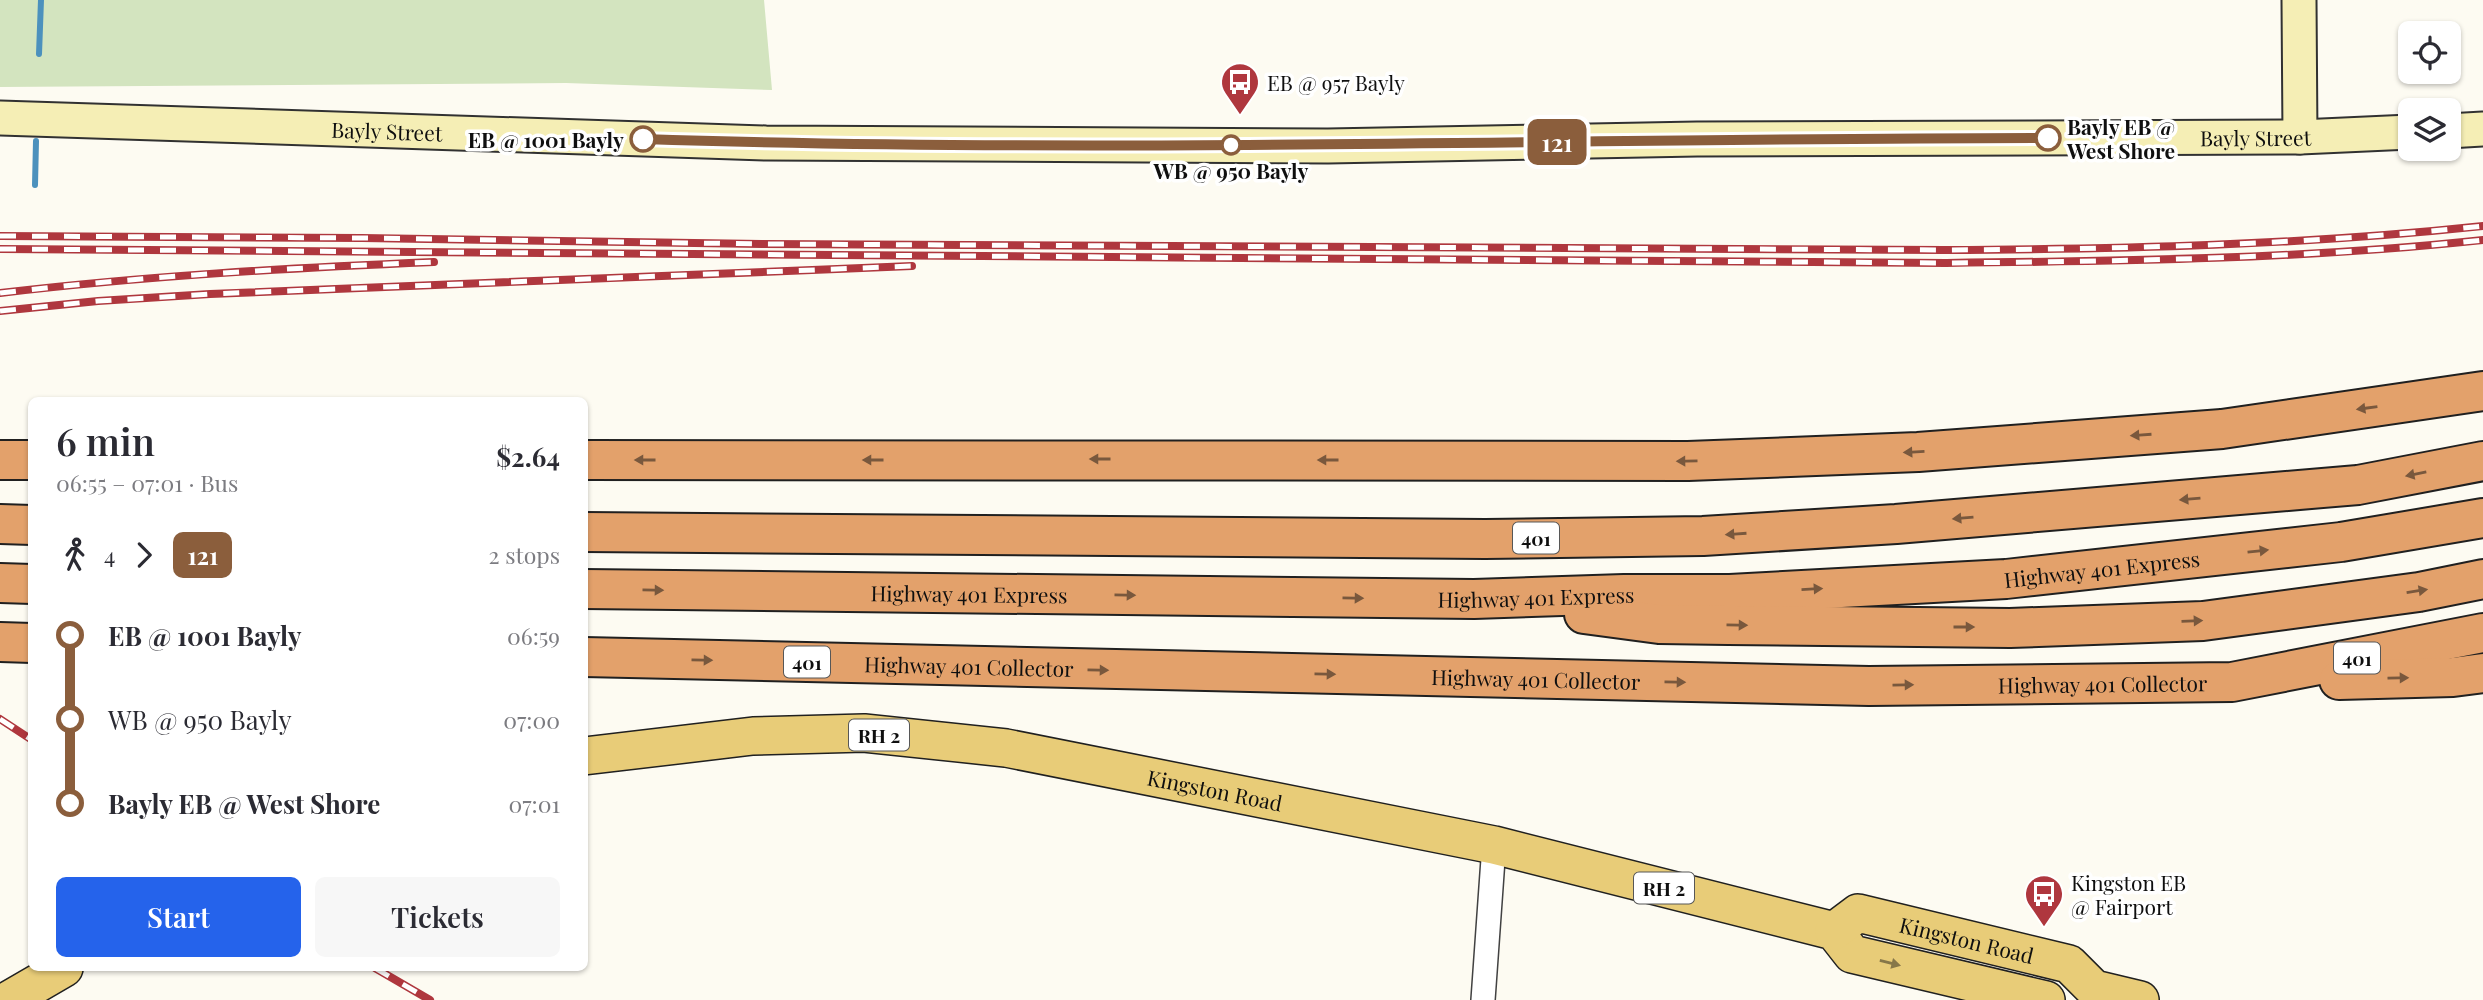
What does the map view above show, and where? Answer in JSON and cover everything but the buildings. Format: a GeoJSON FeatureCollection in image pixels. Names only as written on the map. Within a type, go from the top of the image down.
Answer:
{"type":"FeatureCollection","features":[{"type":"Feature","properties":{"kind":"highway"},"geometry":{"type":"LineString","coordinates":[[588,460],[1688,461],[1918,452],[2222,429],[2483,391]]}},
{"type":"Feature","properties":{"kind":"highway"},"geometry":{"type":"LineString","coordinates":[[0,460],[28,460]]}},
{"type":"Feature","properties":{"kind":"highway","name":"401"},"geometry":{"type":"LineString","coordinates":[[588,532],[1457,539],[1703,536],[1896,524],[2358,485],[2483,461]]}},
{"type":"Feature","properties":{"kind":"highway","name":"Highway 401 Express"},"geometry":{"type":"LineString","coordinates":[[588,589],[1474,599],[1731,594],[2006,579],[2341,542],[2483,518]]}},
{"type":"Feature","properties":{"kind":"highway"},"geometry":{"type":"LineString","coordinates":[[0,524],[28,525]]}},
{"type":"Feature","properties":{"kind":"highway"},"geometry":{"type":"LineString","coordinates":[[1474,599],[1659,624],[2010,628],[2203,621],[2419,592],[2483,579]]}},
{"type":"Feature","properties":{"kind":"highway"},"geometry":{"type":"LineString","coordinates":[[0,583],[28,584]]}},
{"type":"Feature","properties":{"kind":"highway","name":"Highway 401 Collector"},"geometry":{"type":"LineString","coordinates":[[588,657],[1869,686],[2232,682],[2483,633]]}},
{"type":"Feature","properties":{"kind":"highway"},"geometry":{"type":"LineString","coordinates":[[0,642],[28,643]]}},
{"type":"Feature","properties":{"kind":"highway"},"geometry":{"type":"LineString","coordinates":[[2232,682],[2453,677],[2483,673]]}},
{"type":"Feature","properties":{"kind":"main road"},"geometry":{"type":"LineString","coordinates":[[2299,0],[2300,137]]}},
{"type":"Feature","properties":{"kind":"main road","name":"Bayly Street"},"geometry":{"type":"LineString","coordinates":[[0,118],[766,143],[1328,146],[1697,139],[2300,137],[2398,133]]}},
{"type":"Feature","properties":{"kind":"main road"},"geometry":{"type":"LineString","coordinates":[[2461,130],[2483,129]]}},
{"type":"Feature","properties":{"kind":"main road","name":"Kingston Road"},"geometry":{"type":"LineString","coordinates":[[588,756],[752,736],[864,733],[1006,748],[1494,845],[1834,930],[1852,954],[1959,990],[2046,1000]]}},
{"type":"Feature","properties":{"kind":"main road","name":"Kingston Road"},"geometry":{"type":"LineString","coordinates":[[1834,930],[1858,913],[2069,964],[2085,994],[2140,1000]]}},
{"type":"Feature","properties":{"kind":"main road"},"geometry":{"type":"LineString","coordinates":[[1959,990],[1968,939]]}},
{"type":"Feature","properties":{"kind":"main road"},"geometry":{"type":"LineString","coordinates":[[9,1000],[59,971]]}},
{"type":"Feature","properties":{"kind":"street"},"geometry":{"type":"LineString","coordinates":[[1483,1000],[1494,845]]}},
{"type":"Feature","properties":{"kind":"green space"},"geometry":{"type":"Polygon","coordinates":[[[0,0],[764,0],[772,90],[566,83],[0,87],[0,0]]]}},
{"type":"Feature","properties":{"kind":"waterway"},"geometry":{"type":"LineString","coordinates":[[39,54],[41,0]]}},
{"type":"Feature","properties":{"kind":"waterway"},"geometry":{"type":"LineString","coordinates":[[35,185],[36,141]]}},
{"type":"Feature","properties":{"kind":"railway"},"geometry":{"type":"LineString","coordinates":[[0,236],[762,244],[1945,250],[2214,245],[2349,238],[2483,226]]}},
{"type":"Feature","properties":{"kind":"railway"},"geometry":{"type":"LineString","coordinates":[[0,249],[1946,263],[2282,255],[2483,240]]}},
{"type":"Feature","properties":{"kind":"railway"},"geometry":{"type":"LineString","coordinates":[[0,293],[217,273],[434,262]]}},
{"type":"Feature","properties":{"kind":"railway"},"geometry":{"type":"LineString","coordinates":[[0,311],[210,294],[912,266]]}},
{"type":"Feature","properties":{"kind":"railway"},"geometry":{"type":"LineString","coordinates":[[0,719],[28,737]]}},
{"type":"Feature","properties":{"kind":"railway"},"geometry":{"type":"LineString","coordinates":[[380,971],[430,1000]]}},
{"type":"Feature","properties":{"kind":"bus line","name":"121"},"geometry":{"type":"LineString","coordinates":[[643,139],[766,143],[1328,146],[1697,139],[2048,138]]}},
{"type":"Feature","properties":{"kind":"place","name":"EB @ 957 Bayly"},"geometry":{"type":"Point","coordinates":[1240,116]}},
{"type":"Feature","properties":{"kind":"place","name":"Bayly EB @ West Shore"},"geometry":{"type":"Point","coordinates":[2048,138]}},
{"type":"Feature","properties":{"kind":"place","name":"EB @ 1001 Bayly"},"geometry":{"type":"Point","coordinates":[643,139]}},
{"type":"Feature","properties":{"kind":"place","name":"WB @ 950 Bayly"},"geometry":{"type":"Point","coordinates":[1231,145]}},
{"type":"Feature","properties":{"kind":"place","name":"Kingston EB @ Fairport"},"geometry":{"type":"Point","coordinates":[2044,928]}}]}
